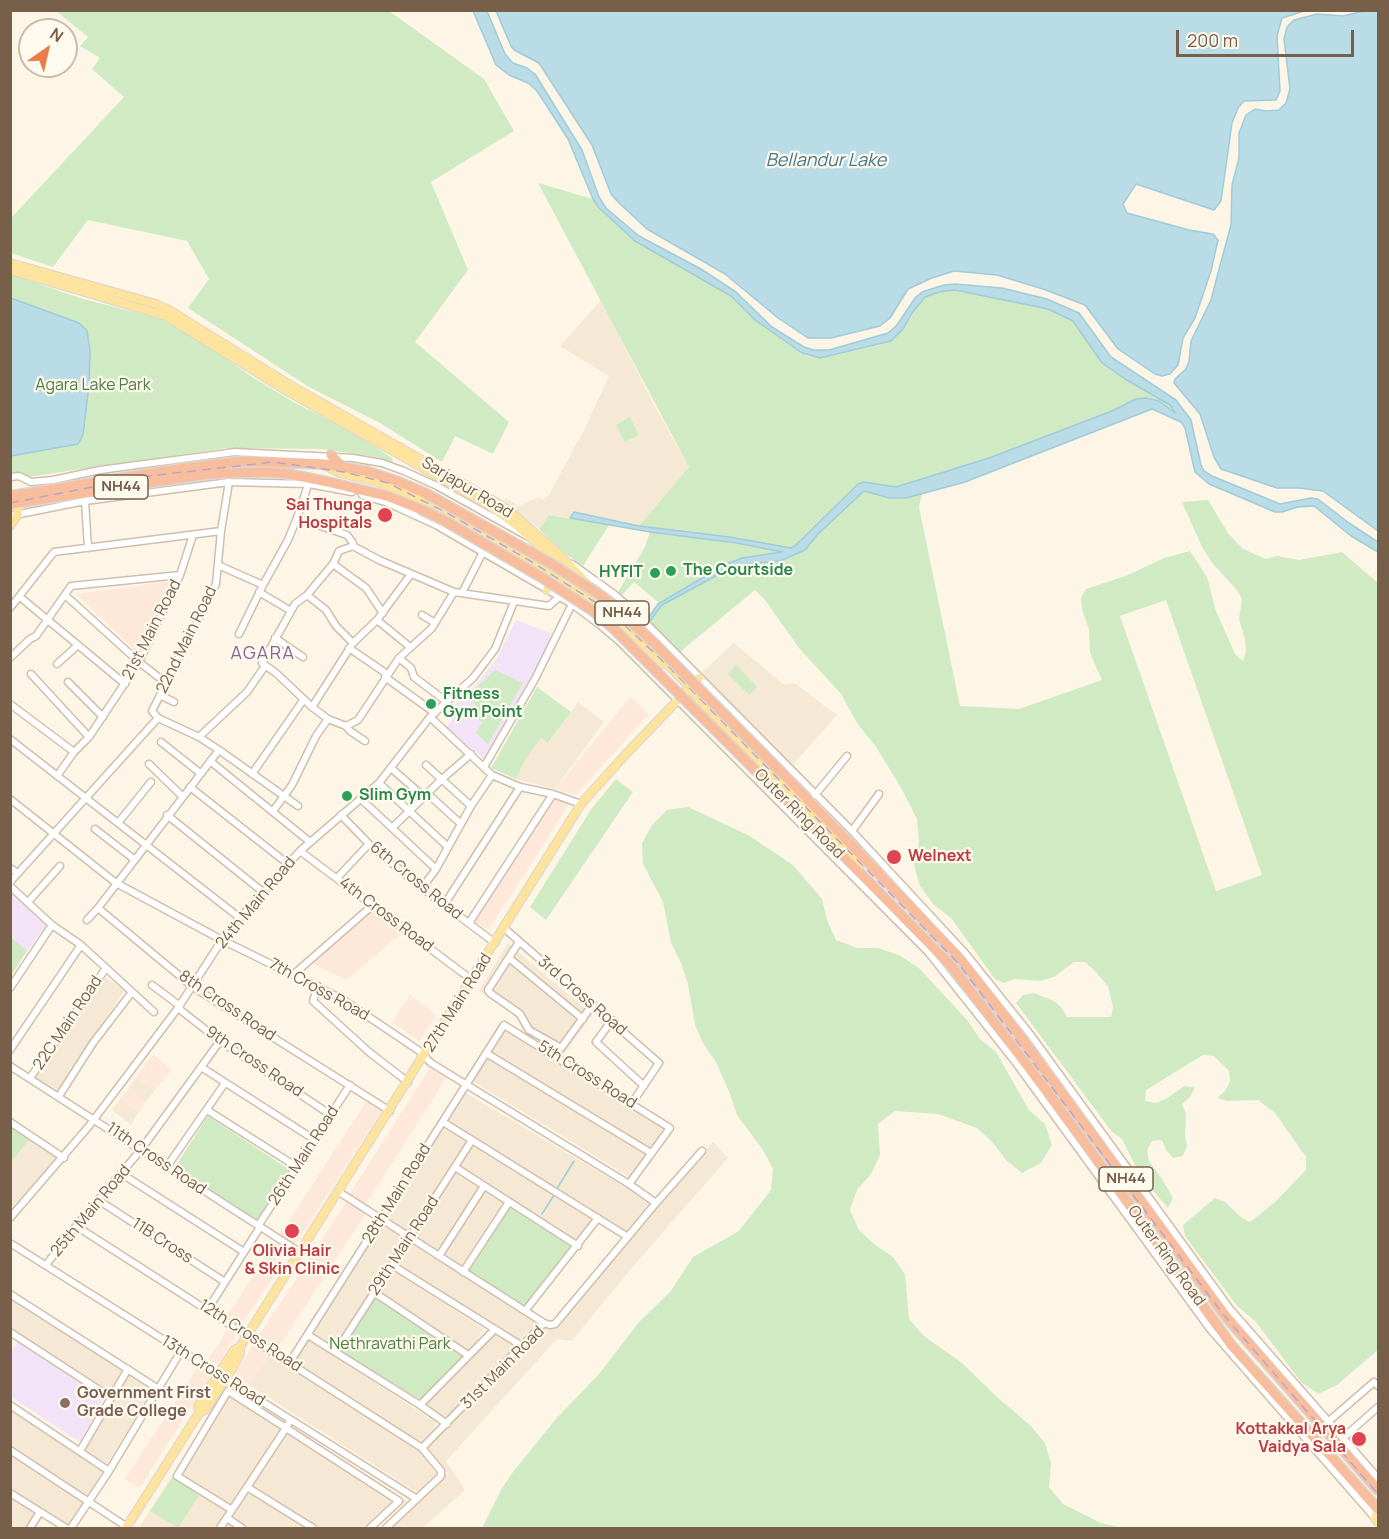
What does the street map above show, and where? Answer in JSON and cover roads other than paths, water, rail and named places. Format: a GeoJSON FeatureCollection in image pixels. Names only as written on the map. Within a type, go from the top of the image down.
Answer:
{"type":"FeatureCollection","features":[{"type":"Feature","properties":{"kind":"highway"},"geometry":{"type":"LineString","coordinates":[[331,455],[344,468]]}},
{"type":"Feature","properties":{"kind":"highway","name":"Outer Ring Road"},"geometry":{"type":"LineString","coordinates":[[14,499],[243,461],[322,464],[377,475],[427,494],[576,579],[624,615],[700,689],[960,958],[1227,1318],[1378,1490]]}},
{"type":"Feature","properties":{"kind":"highway","name":"Outer Ring Road"},"geometry":{"type":"LineString","coordinates":[[14,499],[231,472],[284,474],[308,481],[387,496],[420,509],[532,572],[593,611],[614,628],[952,967],[1049,1094],[1232,1346],[1378,1514]]}},
{"type":"Feature","properties":{"kind":"highway"},"geometry":{"type":"LineString","coordinates":[[860,865],[874,868]]}},
{"type":"Feature","properties":{"kind":"main road","name":"Sarjapur Road"},"geometry":{"type":"LineString","coordinates":[[10,263],[156,304],[183,318],[290,385],[499,504],[560,555],[588,584],[595,598],[628,626],[860,865]]}},
{"type":"Feature","properties":{"kind":"main road","name":"Sarjapur Road"},"geometry":{"type":"LineString","coordinates":[[10,270],[155,312],[180,323],[287,391],[490,506],[515,524],[555,560],[557,564],[554,576]]}},
{"type":"Feature","properties":{"kind":"main road","name":"Outer Ring Road"},"geometry":{"type":"LineString","coordinates":[[322,464],[340,473],[378,482],[431,503],[595,598]]}},
{"type":"Feature","properties":{"kind":"main road"},"geometry":{"type":"LineString","coordinates":[[10,526],[14,515],[14,499]]}},
{"type":"Feature","properties":{"kind":"main road"},"geometry":{"type":"LineString","coordinates":[[547,590],[554,576],[592,603],[690,690]]}},
{"type":"Feature","properties":{"kind":"main road","name":"27th Main Road"},"geometry":{"type":"LineString","coordinates":[[126,1528],[199,1413],[198,1406],[222,1377],[234,1350],[240,1347],[301,1253],[581,804],[699,678]]}},
{"type":"Feature","properties":{"kind":"street"},"geometry":{"type":"LineString","coordinates":[[10,477],[19,476],[31,482],[53,480],[100,470],[235,452],[331,455],[382,464],[437,486],[530,538],[560,555],[614,594],[639,616],[907,888],[1003,999],[1230,1309],[1378,1478]]}},
{"type":"Feature","properties":{"kind":"street"},"geometry":{"type":"LineString","coordinates":[[240,634],[259,592],[288,540],[308,481]]}},
{"type":"Feature","properties":{"kind":"street"},"geometry":{"type":"LineString","coordinates":[[14,515],[84,501],[230,482],[308,481],[388,503],[436,525],[572,604],[619,641],[928,952],[1017,1063],[1210,1329],[1353,1491],[1378,1514]]}},
{"type":"Feature","properties":{"kind":"street","name":"22nd Main Road"},"geometry":{"type":"LineString","coordinates":[[10,884],[158,718],[152,711],[216,584],[221,531],[230,482]]}},
{"type":"Feature","properties":{"kind":"street"},"geometry":{"type":"LineString","coordinates":[[84,501],[88,548]]}},
{"type":"Feature","properties":{"kind":"street"},"geometry":{"type":"LineString","coordinates":[[297,519],[347,535],[353,546],[379,560],[458,593],[549,606],[559,597]]}},
{"type":"Feature","properties":{"kind":"street"},"geometry":{"type":"LineString","coordinates":[[10,608],[54,552],[221,531]]}},
{"type":"Feature","properties":{"kind":"street","name":"21st Main Road"},"geometry":{"type":"LineString","coordinates":[[57,776],[103,717],[140,662],[180,575],[193,535]]}},
{"type":"Feature","properties":{"kind":"street"},"geometry":{"type":"LineString","coordinates":[[353,546],[339,551],[333,564],[291,611],[262,663],[312,707],[328,719],[346,726],[365,741]]}},
{"type":"Feature","properties":{"kind":"street"},"geometry":{"type":"LineString","coordinates":[[346,726],[358,720],[399,658],[432,628],[458,593],[483,552]]}},
{"type":"Feature","properties":{"kind":"street"},"geometry":{"type":"LineString","coordinates":[[333,564],[366,588],[383,613]]}},
{"type":"Feature","properties":{"kind":"street"},"geometry":{"type":"LineString","coordinates":[[218,566],[263,585]]}},
{"type":"Feature","properties":{"kind":"street"},"geometry":{"type":"LineString","coordinates":[[312,707],[351,646],[383,613],[411,574]]}},
{"type":"Feature","properties":{"kind":"street"},"geometry":{"type":"LineString","coordinates":[[10,658],[36,636],[71,586],[180,575]]}},
{"type":"Feature","properties":{"kind":"street"},"geometry":{"type":"LineString","coordinates":[[259,592],[291,611]]}},
{"type":"Feature","properties":{"kind":"street"},"geometry":{"type":"LineString","coordinates":[[65,595],[166,683]]}},
{"type":"Feature","properties":{"kind":"street"},"geometry":{"type":"LineString","coordinates":[[307,595],[326,610],[351,646],[432,715],[492,775],[520,787],[553,794],[581,804]]}},
{"type":"Feature","properties":{"kind":"street"},"geometry":{"type":"LineString","coordinates":[[20,597],[125,684]]}},
{"type":"Feature","properties":{"kind":"street","name":"24th Main Road"},"geometry":{"type":"LineString","coordinates":[[10,1218],[94,1119],[179,1007],[222,940],[240,918],[300,851],[379,783],[432,715],[473,678],[495,649],[514,602]]}},
{"type":"Feature","properties":{"kind":"street"},"geometry":{"type":"LineString","coordinates":[[484,767],[535,680],[572,604]]}},
{"type":"Feature","properties":{"kind":"street"},"geometry":{"type":"LineString","coordinates":[[422,615],[435,623]]}},
{"type":"Feature","properties":{"kind":"street"},"geometry":{"type":"LineString","coordinates":[[377,620],[410,647]]}},
{"type":"Feature","properties":{"kind":"street"},"geometry":{"type":"LineString","coordinates":[[275,638],[303,657]]}},
{"type":"Feature","properties":{"kind":"street"},"geometry":{"type":"LineString","coordinates":[[57,664],[78,645]]}},
{"type":"Feature","properties":{"kind":"street"},"geometry":{"type":"LineString","coordinates":[[399,658],[411,668],[414,677],[447,702]]}},
{"type":"Feature","properties":{"kind":"street"},"geometry":{"type":"LineString","coordinates":[[199,737],[248,692],[265,666]]}},
{"type":"Feature","properties":{"kind":"street"},"geometry":{"type":"LineString","coordinates":[[31,674],[89,736]]}},
{"type":"Feature","properties":{"kind":"street"},"geometry":{"type":"LineString","coordinates":[[68,682],[103,717]]}},
{"type":"Feature","properties":{"kind":"street"},"geometry":{"type":"LineString","coordinates":[[160,694],[174,702]]}},
{"type":"Feature","properties":{"kind":"street"},"geometry":{"type":"LineString","coordinates":[[252,774],[304,699]]}},
{"type":"Feature","properties":{"kind":"street"},"geometry":{"type":"LineString","coordinates":[[10,704],[74,752]]}},
{"type":"Feature","properties":{"kind":"street"},"geometry":{"type":"LineString","coordinates":[[158,718],[199,737],[298,806]]}},
{"type":"Feature","properties":{"kind":"street"},"geometry":{"type":"LineString","coordinates":[[273,811],[297,776],[316,736],[328,719]]}},
{"type":"Feature","properties":{"kind":"street"},"geometry":{"type":"LineString","coordinates":[[10,739],[240,918]]}},
{"type":"Feature","properties":{"kind":"street"},"geometry":{"type":"LineString","coordinates":[[161,742],[200,773]]}},
{"type":"Feature","properties":{"kind":"street"},"geometry":{"type":"LineString","coordinates":[[87,920],[135,860],[167,814],[219,750]]}},
{"type":"Feature","properties":{"kind":"street"},"geometry":{"type":"LineString","coordinates":[[392,828],[471,754]]}},
{"type":"Feature","properties":{"kind":"street"},"geometry":{"type":"LineString","coordinates":[[816,795],[847,756]]}},
{"type":"Feature","properties":{"kind":"street"},"geometry":{"type":"LineString","coordinates":[[210,761],[310,842]]}},
{"type":"Feature","properties":{"kind":"street"},"geometry":{"type":"LineString","coordinates":[[149,764],[182,795]]}},
{"type":"Feature","properties":{"kind":"street"},"geometry":{"type":"LineString","coordinates":[[426,765],[471,806]]}},
{"type":"Feature","properties":{"kind":"street"},"geometry":{"type":"LineString","coordinates":[[392,768],[461,824]]}},
{"type":"Feature","properties":{"kind":"street"},"geometry":{"type":"LineString","coordinates":[[422,888],[436,869],[471,806],[492,775]]}},
{"type":"Feature","properties":{"kind":"street"},"geometry":{"type":"LineString","coordinates":[[118,823],[151,782]]}},
{"type":"Feature","properties":{"kind":"street"},"geometry":{"type":"LineString","coordinates":[[379,783],[448,847]]}},
{"type":"Feature","properties":{"kind":"street"},"geometry":{"type":"LineString","coordinates":[[190,787],[288,864]]}},
{"type":"Feature","properties":{"kind":"street"},"geometry":{"type":"LineString","coordinates":[[444,905],[520,787]]}},
{"type":"Feature","properties":{"kind":"street"},"geometry":{"type":"LineString","coordinates":[[469,923],[553,794]]}},
{"type":"Feature","properties":{"kind":"street"},"geometry":{"type":"LineString","coordinates":[[852,831],[879,794]]}},
{"type":"Feature","properties":{"kind":"street","name":"7th Cross Road"},"geometry":{"type":"LineString","coordinates":[[10,799],[116,883],[222,940],[342,999],[425,1055],[431,1063],[629,1184],[656,1203]]}},
{"type":"Feature","properties":{"kind":"street"},"geometry":{"type":"LineString","coordinates":[[361,799],[436,869]]}},
{"type":"Feature","properties":{"kind":"street"},"geometry":{"type":"LineString","coordinates":[[167,814],[263,892]]}},
{"type":"Feature","properties":{"kind":"street","name":"6th Cross Road"},"geometry":{"type":"LineString","coordinates":[[341,815],[369,843],[422,888],[495,943]]}},
{"type":"Feature","properties":{"kind":"street"},"geometry":{"type":"LineString","coordinates":[[95,829],[135,860]]}},
{"type":"Feature","properties":{"kind":"street"},"geometry":{"type":"LineString","coordinates":[[337,878],[369,843]]}},
{"type":"Feature","properties":{"kind":"street","name":"4th Cross Road"},"geometry":{"type":"LineString","coordinates":[[300,851],[472,981]]}},
{"type":"Feature","properties":{"kind":"street"},"geometry":{"type":"LineString","coordinates":[[28,902],[60,866]]}},
{"type":"Feature","properties":{"kind":"street"},"geometry":{"type":"LineString","coordinates":[[10,868],[18,873]]}},
{"type":"Feature","properties":{"kind":"street"},"geometry":{"type":"LineString","coordinates":[[10,884],[52,924],[81,945],[154,1012]]}},
{"type":"Feature","properties":{"kind":"street"},"geometry":{"type":"LineString","coordinates":[[294,974],[373,905]]}},
{"type":"Feature","properties":{"kind":"street","name":"8th Cross Road"},"geometry":{"type":"LineString","coordinates":[[98,908],[193,987],[390,1111]]}},
{"type":"Feature","properties":{"kind":"street"},"geometry":{"type":"LineString","coordinates":[[10,988],[52,924]]}},
{"type":"Feature","properties":{"kind":"street","name":"3rd Cross Road"},"geometry":{"type":"LineString","coordinates":[[504,928],[659,1063],[644,1086]]}},
{"type":"Feature","properties":{"kind":"street"},"geometry":{"type":"LineString","coordinates":[[519,942],[489,991],[520,1014],[529,1030],[561,1048],[593,1004]]}},
{"type":"Feature","properties":{"kind":"street"},"geometry":{"type":"LineString","coordinates":[[10,1050],[81,945]]}},
{"type":"Feature","properties":{"kind":"street"},"geometry":{"type":"LineString","coordinates":[[509,958],[583,1019]]}},
{"type":"Feature","properties":{"kind":"street","name":"22C Main Road"},"geometry":{"type":"LineString","coordinates":[[30,1078],[106,968]]}},
{"type":"Feature","properties":{"kind":"street","name":"9th Cross Road"},"geometry":{"type":"LineString","coordinates":[[152,985],[220,1041],[331,1115]]}},
{"type":"Feature","properties":{"kind":"street"},"geometry":{"type":"LineString","coordinates":[[318,986],[313,1001],[355,1040],[408,1082]]}},
{"type":"Feature","properties":{"kind":"street"},"geometry":{"type":"LineString","coordinates":[[59,1096],[93,1043],[132,993]]}},
{"type":"Feature","properties":{"kind":"street"},"geometry":{"type":"LineString","coordinates":[[612,1020],[596,1042],[644,1086],[632,1103]]}},
{"type":"Feature","properties":{"kind":"street","name":"28th Main Road"},"geometry":{"type":"LineString","coordinates":[[290,1362],[504,1024]]}},
{"type":"Feature","properties":{"kind":"street","name":"5th Cross Road"},"geometry":{"type":"LineString","coordinates":[[504,1024],[670,1128],[651,1153]]}},
{"type":"Feature","properties":{"kind":"street","name":"25th Main Road"},"geometry":{"type":"LineString","coordinates":[[46,1265],[140,1151],[220,1041]]}},
{"type":"Feature","properties":{"kind":"street"},"geometry":{"type":"LineString","coordinates":[[486,1053],[651,1153],[629,1184]]}},
{"type":"Feature","properties":{"kind":"street","name":"11th Cross Road"},"geometry":{"type":"LineString","coordinates":[[10,1066],[301,1253]]}},
{"type":"Feature","properties":{"kind":"street"},"geometry":{"type":"LineString","coordinates":[[201,1066],[315,1140]]}},
{"type":"Feature","properties":{"kind":"street"},"geometry":{"type":"LineString","coordinates":[[166,1167],[225,1083]]}},
{"type":"Feature","properties":{"kind":"street","name":"26th Main Road"},"geometry":{"type":"LineString","coordinates":[[208,1309],[350,1085]]}},
{"type":"Feature","properties":{"kind":"street"},"geometry":{"type":"LineString","coordinates":[[207,1110],[297,1167]]}},
{"type":"Feature","properties":{"kind":"street"},"geometry":{"type":"LineString","coordinates":[[10,1122],[63,1158]]}},
{"type":"Feature","properties":{"kind":"street"},"geometry":{"type":"LineString","coordinates":[[443,1122],[628,1238]]}},
{"type":"Feature","properties":{"kind":"street","name":"29th Main Road"},"geometry":{"type":"LineString","coordinates":[[336,1352],[472,1140]]}},
{"type":"Feature","properties":{"kind":"street","name":"31st Main Road"},"geometry":{"type":"LineString","coordinates":[[422,1448],[544,1323],[555,1324],[702,1151]]}},
{"type":"Feature","properties":{"kind":"street"},"geometry":{"type":"LineString","coordinates":[[455,1167],[578,1246]]}},
{"type":"Feature","properties":{"kind":"street"},"geometry":{"type":"LineString","coordinates":[[122,1174],[244,1252]]}},
{"type":"Feature","properties":{"kind":"street"},"geometry":{"type":"LineString","coordinates":[[439,1256],[484,1186]]}},
{"type":"Feature","properties":{"kind":"street"},"geometry":{"type":"LineString","coordinates":[[339,1192],[544,1323]]}},
{"type":"Feature","properties":{"kind":"street","name":"11B Cross"},"geometry":{"type":"LineString","coordinates":[[99,1200],[225,1282]]}},
{"type":"Feature","properties":{"kind":"street"},"geometry":{"type":"LineString","coordinates":[[463,1272],[508,1202]]}},
{"type":"Feature","properties":{"kind":"street"},"geometry":{"type":"LineString","coordinates":[[525,1311],[598,1218]]}},
{"type":"Feature","properties":{"kind":"street","name":"12th Cross Road"},"geometry":{"type":"LineString","coordinates":[[76,1226],[422,1448]]}},
{"type":"Feature","properties":{"kind":"street","name":"13th Cross Road"},"geometry":{"type":"LineString","coordinates":[[10,1243],[417,1499]]}},
{"type":"Feature","properties":{"kind":"street"},"geometry":{"type":"LineString","coordinates":[[392,1265],[522,1346]]}},
{"type":"Feature","properties":{"kind":"street"},"geometry":{"type":"LineString","coordinates":[[375,1293],[468,1355]]}},
{"type":"Feature","properties":{"kind":"street"},"geometry":{"type":"LineString","coordinates":[[11,1294],[158,1388]]}},
{"type":"Feature","properties":{"kind":"street"},"geometry":{"type":"LineString","coordinates":[[420,1405],[495,1329]]}},
{"type":"Feature","properties":{"kind":"street"},"geometry":{"type":"LineString","coordinates":[[10,1342],[13,1333],[110,1397]]}},
{"type":"Feature","properties":{"kind":"street"},"geometry":{"type":"LineString","coordinates":[[308,1335],[447,1424]]}},
{"type":"Feature","properties":{"kind":"street"},"geometry":{"type":"LineString","coordinates":[[71,1528],[109,1471],[181,1351]]}},
{"type":"Feature","properties":{"kind":"street"},"geometry":{"type":"LineString","coordinates":[[80,1451],[128,1369]]}},
{"type":"Feature","properties":{"kind":"street"},"geometry":{"type":"LineString","coordinates":[[1329,1421],[1376,1384]]}},
{"type":"Feature","properties":{"kind":"street"},"geometry":{"type":"LineString","coordinates":[[232,1510],[177,1476],[228,1391],[399,1501],[370,1528]]}},
{"type":"Feature","properties":{"kind":"street"},"geometry":{"type":"LineString","coordinates":[[10,1405],[109,1471]]}},
{"type":"Feature","properties":{"kind":"street"},"geometry":{"type":"LineString","coordinates":[[1343,1438],[1378,1407]]}},
{"type":"Feature","properties":{"kind":"street"},"geometry":{"type":"LineString","coordinates":[[220,1528],[290,1420]]}},
{"type":"Feature","properties":{"kind":"street"},"geometry":{"type":"LineString","coordinates":[[386,1528],[442,1474],[422,1448]]}},
{"type":"Feature","properties":{"kind":"street"},"geometry":{"type":"LineString","coordinates":[[10,1450],[126,1528]]}},
{"type":"Feature","properties":{"kind":"street"},"geometry":{"type":"LineString","coordinates":[[247,1487],[313,1528]]}},
{"type":"Feature","properties":{"kind":"street"},"geometry":{"type":"LineString","coordinates":[[10,1493],[66,1528]]}},
{"type":"Feature","properties":{"kind":"street"},"geometry":{"type":"LineString","coordinates":[[30,1528],[40,1512]]}},
{"type":"Feature","properties":{"kind":"street"},"geometry":{"type":"LineString","coordinates":[[227,1518],[242,1528]]}},
{"type":"Feature","properties":{"kind":"water"},"geometry":{"type":"Polygon","coordinates":[[[473,11],[487,11],[505,54],[513,63],[535,74],[582,150],[599,197],[606,208],[639,236],[701,269],[736,292],[772,327],[804,347],[829,350],[888,333],[897,325],[915,298],[922,292],[944,285],[1002,288],[1047,299],[1079,313],[1111,357],[1176,400],[1191,420],[1204,471],[1280,504],[1311,498],[1318,499],[1378,542],[1378,552],[1351,536],[1314,506],[1275,512],[1209,484],[1195,472],[1185,428],[1181,422],[1152,409],[965,482],[906,498],[890,498],[864,491],[818,534],[805,550],[780,561],[732,568],[729,563],[742,558],[782,552],[570,518],[574,512],[639,526],[729,537],[791,548],[858,484],[864,482],[896,487],[989,458],[1112,411],[1136,399],[1146,398],[1159,401],[1175,413],[1170,405],[1102,363],[1073,321],[1048,309],[955,290],[925,297],[903,329],[891,341],[820,358],[802,353],[755,320],[731,296],[635,241],[598,207],[568,139],[537,91],[528,83],[509,75],[496,65],[473,11]]]}},
{"type":"Feature","properties":{"kind":"water","name":"Bellandur Lake"},"geometry":{"type":"Polygon","coordinates":[[[496,11],[1304,11],[1282,18],[1277,36],[1280,91],[1276,100],[1244,101],[1238,108],[1232,123],[1221,201],[1214,210],[1136,184],[1123,204],[1127,213],[1189,230],[1213,234],[1218,240],[1211,271],[1195,318],[1183,338],[1178,365],[1170,374],[1162,376],[1155,374],[1118,349],[1085,305],[997,275],[954,271],[932,278],[908,289],[890,318],[880,326],[831,338],[808,338],[778,318],[725,274],[647,229],[618,202],[611,194],[592,145],[539,63],[514,50],[511,46],[496,11]]]}},
{"type":"Feature","properties":{"kind":"water"},"geometry":{"type":"Polygon","coordinates":[[[1364,11],[1378,11],[1378,531],[1323,491],[1277,488],[1221,469],[1214,457],[1200,414],[1174,383],[1189,362],[1191,341],[1211,300],[1231,225],[1232,185],[1239,158],[1239,133],[1246,115],[1255,109],[1279,110],[1286,103],[1290,89],[1284,39],[1287,27],[1294,20],[1317,14],[1343,16],[1364,11]]]}},
{"type":"Feature","properties":{"kind":"water"},"geometry":{"type":"Polygon","coordinates":[[[11,298],[79,323],[87,331],[90,350],[89,385],[83,435],[78,444],[11,456],[11,298]]]}},
{"type":"Feature","properties":{"kind":"water"},"geometry":{"type":"Polygon","coordinates":[[[724,565],[727,570],[662,605],[650,621],[648,618],[658,604],[724,565]]]}},
{"type":"Feature","properties":{"kind":"waterway"},"geometry":{"type":"LineString","coordinates":[[556,1190],[574,1161]]}},
{"type":"Feature","properties":{"kind":"waterway"},"geometry":{"type":"LineString","coordinates":[[542,1214],[554,1195]]}},
{"type":"Feature","properties":{"kind":"railway"},"geometry":{"type":"LineString","coordinates":[[10,503],[149,476],[273,462],[344,472],[388,483],[449,514],[532,562],[612,613],[670,668],[958,963],[1223,1314],[1378,1494]]}},
{"type":"Feature","properties":{"kind":"place","name":"Sai Thunga Hospitals"},"geometry":{"type":"Point","coordinates":[385,515]}},
{"type":"Feature","properties":{"kind":"place","name":"The Courtside"},"geometry":{"type":"Point","coordinates":[671,571]}},
{"type":"Feature","properties":{"kind":"place","name":"HYFIT"},"geometry":{"type":"Point","coordinates":[655,573]}},
{"type":"Feature","properties":{"kind":"place","name":"Fitness Gym Point"},"geometry":{"type":"Point","coordinates":[431,704]}},
{"type":"Feature","properties":{"kind":"place","name":"Slim Gym"},"geometry":{"type":"Point","coordinates":[347,796]}},
{"type":"Feature","properties":{"kind":"place","name":"Welnext"},"geometry":{"type":"Point","coordinates":[894,857]}},
{"type":"Feature","properties":{"kind":"place","name":"Olivia Hair & Skin Clinic"},"geometry":{"type":"Point","coordinates":[292,1231]}},
{"type":"Feature","properties":{"kind":"place","name":"Government First Grade College"},"geometry":{"type":"Point","coordinates":[65,1403]}},
{"type":"Feature","properties":{"kind":"place","name":"Kottakkal Arya Vaidya Sala"},"geometry":{"type":"Point","coordinates":[1359,1439]}},
{"type":"Feature","properties":{"kind":"district","name":"AGARA"},"geometry":{"type":"Point","coordinates":[263,654]}},
{"type":"Feature","properties":{"kind":"park label","name":"Agara Lake Park"},"geometry":{"type":"Point","coordinates":[93,386]}},
{"type":"Feature","properties":{"kind":"park label","name":"Nethravathi Park"},"geometry":{"type":"Point","coordinates":[390,1345]}}]}
